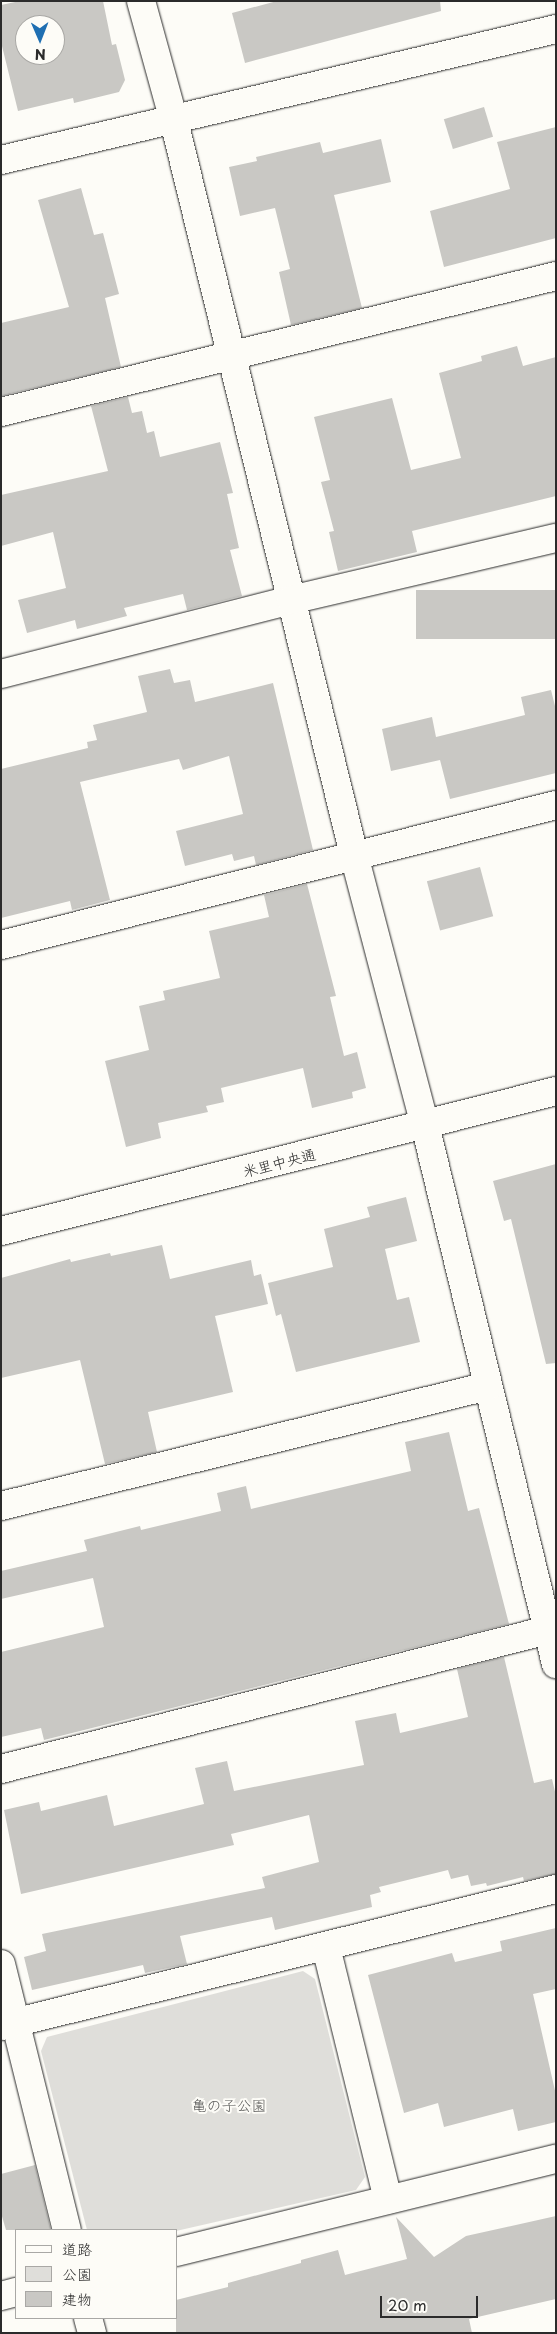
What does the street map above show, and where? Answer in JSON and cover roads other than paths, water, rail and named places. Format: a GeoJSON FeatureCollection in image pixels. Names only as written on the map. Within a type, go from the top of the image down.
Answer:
{"type":"FeatureCollection","features":[{"type":"Feature","properties":{"kind":"street"},"geometry":{"type":"LineString","coordinates":[[141,1],[174,121],[354,855],[425,1126],[556,1664]]}},
{"type":"Feature","properties":{"kind":"street"},"geometry":{"type":"LineString","coordinates":[[1,160],[174,121],[556,29]]}},
{"type":"Feature","properties":{"kind":"street"},"geometry":{"type":"LineString","coordinates":[[1,412],[556,276]]}},
{"type":"Feature","properties":{"kind":"street"},"geometry":{"type":"LineString","coordinates":[[1,674],[291,600],[556,538]]}},
{"type":"Feature","properties":{"kind":"street"},"geometry":{"type":"LineString","coordinates":[[1,945],[556,805]]}},
{"type":"Feature","properties":{"kind":"street","name":"米里中央通"},"geometry":{"type":"LineString","coordinates":[[1,1231],[556,1092]]}},
{"type":"Feature","properties":{"kind":"street"},"geometry":{"type":"LineString","coordinates":[[1,1506],[488,1386]]}},
{"type":"Feature","properties":{"kind":"street"},"geometry":{"type":"LineString","coordinates":[[1,1769],[548,1630]]}},
{"type":"Feature","properties":{"kind":"street"},"geometry":{"type":"LineString","coordinates":[[8,2024],[556,1889]]}},
{"type":"Feature","properties":{"kind":"street"},"geometry":{"type":"LineString","coordinates":[[326,1946],[388,2200]]}},
{"type":"Feature","properties":{"kind":"street"},"geometry":{"type":"LineString","coordinates":[[1,1964],[8,2024],[67,2229]]}},
{"type":"Feature","properties":{"kind":"street"},"geometry":{"type":"LineString","coordinates":[[178,2252],[556,2159]]}},
{"type":"Feature","properties":{"kind":"street"},"geometry":{"type":"LineString","coordinates":[[1,2296],[15,2292]]}},
{"type":"Feature","properties":{"kind":"street"},"geometry":{"type":"LineString","coordinates":[[88,2319],[92,2333]]}},
{"type":"Feature","properties":{"kind":"park label","name":"亀の子公園"},"geometry":{"type":"Point","coordinates":[229,2105]}}]}
